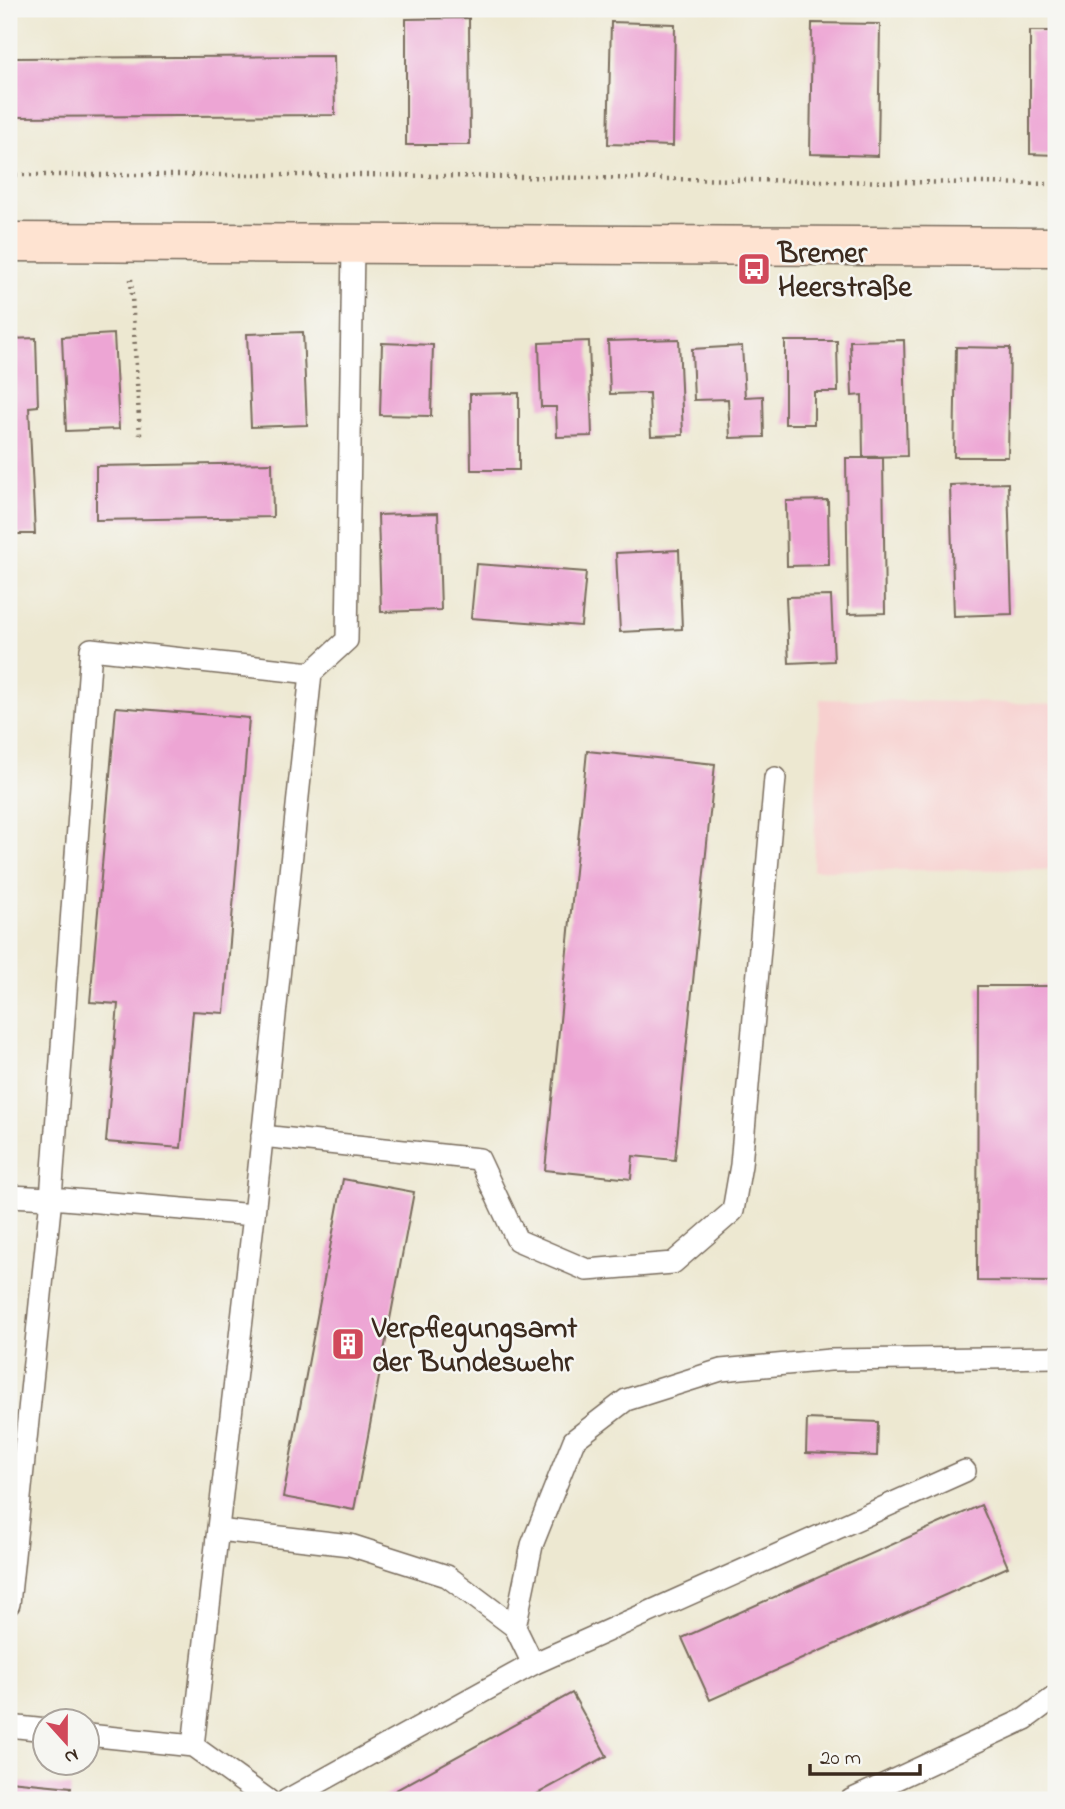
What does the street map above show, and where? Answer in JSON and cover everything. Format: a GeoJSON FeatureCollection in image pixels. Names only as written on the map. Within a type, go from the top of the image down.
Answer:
{"type":"FeatureCollection","features":[{"type":"Feature","properties":{"kind":"street"},"geometry":{"type":"LineString","coordinates":[[9,242],[353,246],[1056,247]]}},
{"type":"Feature","properties":{"kind":"lane"},"geometry":{"type":"LineString","coordinates":[[193,1746],[254,1215],[311,673],[347,640],[353,246]]}},
{"type":"Feature","properties":{"kind":"lane"},"geometry":{"type":"LineString","coordinates":[[9,1604],[51,1198],[91,649],[311,673]]}},
{"type":"Feature","properties":{"kind":"lane"},"geometry":{"type":"LineString","coordinates":[[262,1136],[479,1159],[517,1240],[587,1270],[673,1263],[733,1211],[741,1165],[775,778]]}},
{"type":"Feature","properties":{"kind":"lane"},"geometry":{"type":"LineString","coordinates":[[9,1196],[254,1215]]}},
{"type":"Feature","properties":{"kind":"lane"},"geometry":{"type":"LineString","coordinates":[[515,1627],[533,1545],[573,1440],[626,1400],[721,1370],[830,1360],[1056,1357]]}},
{"type":"Feature","properties":{"kind":"lane"},"geometry":{"type":"LineString","coordinates":[[287,1800],[533,1664],[965,1471]]}},
{"type":"Feature","properties":{"kind":"lane"},"geometry":{"type":"LineString","coordinates":[[218,1530],[350,1545],[447,1576],[515,1627],[533,1664]]}},
{"type":"Feature","properties":{"kind":"lane"},"geometry":{"type":"LineString","coordinates":[[850,1800],[1026,1719],[1056,1696]]}},
{"type":"Feature","properties":{"kind":"lane"},"geometry":{"type":"LineString","coordinates":[[9,1726],[32,1728]]}},
{"type":"Feature","properties":{"kind":"lane"},"geometry":{"type":"LineString","coordinates":[[102,1736],[193,1746],[268,1800]]}},
{"type":"Feature","properties":{"kind":"path"},"geometry":{"type":"LineString","coordinates":[[9,175],[363,175],[1056,184]]}},
{"type":"Feature","properties":{"kind":"path"},"geometry":{"type":"LineString","coordinates":[[130,243],[140,435]]}},
{"type":"Feature","properties":{"kind":"shaded area"},"geometry":{"type":"Polygon","coordinates":[[[820,699],[1056,704],[1056,870],[813,870],[820,699]]]}},
{"type":"Feature","properties":{"kind":"building"},"geometry":{"type":"Polygon","coordinates":[[[469,18],[470,145],[406,145],[406,19],[469,18]]]}},
{"type":"Feature","properties":{"kind":"building"},"geometry":{"type":"Polygon","coordinates":[[[611,22],[675,24],[673,146],[608,144],[611,22]]]}},
{"type":"Feature","properties":{"kind":"building"},"geometry":{"type":"Polygon","coordinates":[[[812,23],[880,24],[878,156],[810,154],[812,23]]]}},
{"type":"Feature","properties":{"kind":"building"},"geometry":{"type":"Polygon","coordinates":[[[1030,31],[1056,31],[1056,155],[1030,154],[1030,31]]]}},
{"type":"Feature","properties":{"kind":"building"},"geometry":{"type":"Polygon","coordinates":[[[334,56],[335,115],[9,117],[9,58],[334,56]]]}},
{"type":"Feature","properties":{"kind":"building"},"geometry":{"type":"Polygon","coordinates":[[[303,332],[307,425],[251,427],[247,334],[303,332]]]}},
{"type":"Feature","properties":{"kind":"building"},"geometry":{"type":"Polygon","coordinates":[[[114,334],[119,429],[66,431],[62,337],[114,334]]]}},
{"type":"Feature","properties":{"kind":"building"},"geometry":{"type":"Polygon","coordinates":[[[36,338],[38,406],[29,407],[35,534],[9,534],[9,339],[36,338]]]}},
{"type":"Feature","properties":{"kind":"building"},"geometry":{"type":"Polygon","coordinates":[[[679,339],[683,435],[651,436],[649,393],[610,394],[608,341],[679,339]]]}},
{"type":"Feature","properties":{"kind":"building"},"geometry":{"type":"Polygon","coordinates":[[[904,340],[907,456],[863,457],[862,395],[852,396],[850,341],[904,340]]]}},
{"type":"Feature","properties":{"kind":"building"},"geometry":{"type":"Polygon","coordinates":[[[589,341],[592,436],[557,437],[556,407],[541,407],[539,343],[589,341]]]}},
{"type":"Feature","properties":{"kind":"building"},"geometry":{"type":"Polygon","coordinates":[[[785,341],[837,341],[838,392],[814,392],[814,424],[785,424],[785,341]]]}},
{"type":"Feature","properties":{"kind":"building"},"geometry":{"type":"Polygon","coordinates":[[[382,343],[433,345],[431,416],[380,415],[382,343]]]}},
{"type":"Feature","properties":{"kind":"building"},"geometry":{"type":"Polygon","coordinates":[[[742,346],[745,397],[763,396],[764,437],[730,438],[728,399],[694,400],[692,349],[742,346]]]}},
{"type":"Feature","properties":{"kind":"building"},"geometry":{"type":"Polygon","coordinates":[[[956,347],[1010,348],[1008,457],[954,457],[956,347]]]}},
{"type":"Feature","properties":{"kind":"building"},"geometry":{"type":"Polygon","coordinates":[[[519,393],[519,470],[471,470],[470,394],[519,393]]]}},
{"type":"Feature","properties":{"kind":"building"},"geometry":{"type":"Polygon","coordinates":[[[846,458],[883,458],[885,613],[848,614],[846,458]]]}},
{"type":"Feature","properties":{"kind":"building"},"geometry":{"type":"Polygon","coordinates":[[[272,463],[273,517],[96,520],[96,466],[272,463]]]}},
{"type":"Feature","properties":{"kind":"building"},"geometry":{"type":"Polygon","coordinates":[[[1008,483],[1012,614],[954,616],[950,485],[1008,483]]]}},
{"type":"Feature","properties":{"kind":"building"},"geometry":{"type":"Polygon","coordinates":[[[828,500],[829,565],[787,566],[786,501],[828,500]]]}},
{"type":"Feature","properties":{"kind":"building"},"geometry":{"type":"Polygon","coordinates":[[[438,513],[441,610],[381,612],[378,515],[438,513]]]}},
{"type":"Feature","properties":{"kind":"building"},"geometry":{"type":"Polygon","coordinates":[[[679,550],[682,629],[620,632],[616,553],[679,550]]]}},
{"type":"Feature","properties":{"kind":"building"},"geometry":{"type":"Polygon","coordinates":[[[476,564],[586,572],[581,626],[471,618],[476,564]]]}},
{"type":"Feature","properties":{"kind":"building"},"geometry":{"type":"Polygon","coordinates":[[[831,596],[834,661],[789,663],[786,597],[831,596]]]}},
{"type":"Feature","properties":{"kind":"building"},"geometry":{"type":"Polygon","coordinates":[[[116,707],[249,718],[224,1013],[193,1011],[181,1148],[106,1142],[118,1004],[90,1002],[116,707]]]}},
{"type":"Feature","properties":{"kind":"building"},"geometry":{"type":"Polygon","coordinates":[[[587,751],[715,764],[675,1160],[633,1156],[631,1179],[545,1170],[587,751]]]}},
{"type":"Feature","properties":{"kind":"building"},"geometry":{"type":"Polygon","coordinates":[[[978,986],[1056,986],[1056,1282],[977,1281],[978,986]]]}},
{"type":"Feature","properties":{"kind":"building","name":"Verpflegungsamt der Bundeswehr"},"geometry":{"type":"Polygon","coordinates":[[[343,1179],[414,1192],[354,1510],[283,1497],[343,1179]]]}},
{"type":"Feature","properties":{"kind":"building"},"geometry":{"type":"Polygon","coordinates":[[[807,1419],[878,1422],[877,1456],[806,1453],[807,1419]]]}},
{"type":"Feature","properties":{"kind":"building"},"geometry":{"type":"Polygon","coordinates":[[[981,1505],[1008,1567],[710,1700],[682,1638],[981,1505]]]}},
{"type":"Feature","properties":{"kind":"building"},"geometry":{"type":"Polygon","coordinates":[[[572,1693],[607,1756],[526,1800],[378,1800],[572,1693]]]}},
{"type":"Feature","properties":{"kind":"building"},"geometry":{"type":"Polygon","coordinates":[[[9,1781],[71,1787],[70,1800],[9,1800],[9,1781]]]}},
{"type":"Feature","properties":{"kind":"place","name":"Bremer Heerstraße"},"geometry":{"type":"Point","coordinates":[754,269]}},
{"type":"Feature","properties":{"kind":"place","name":"Verpflegungsamt der Bundeswehr"},"geometry":{"type":"Point","coordinates":[348,1344]}}]}
